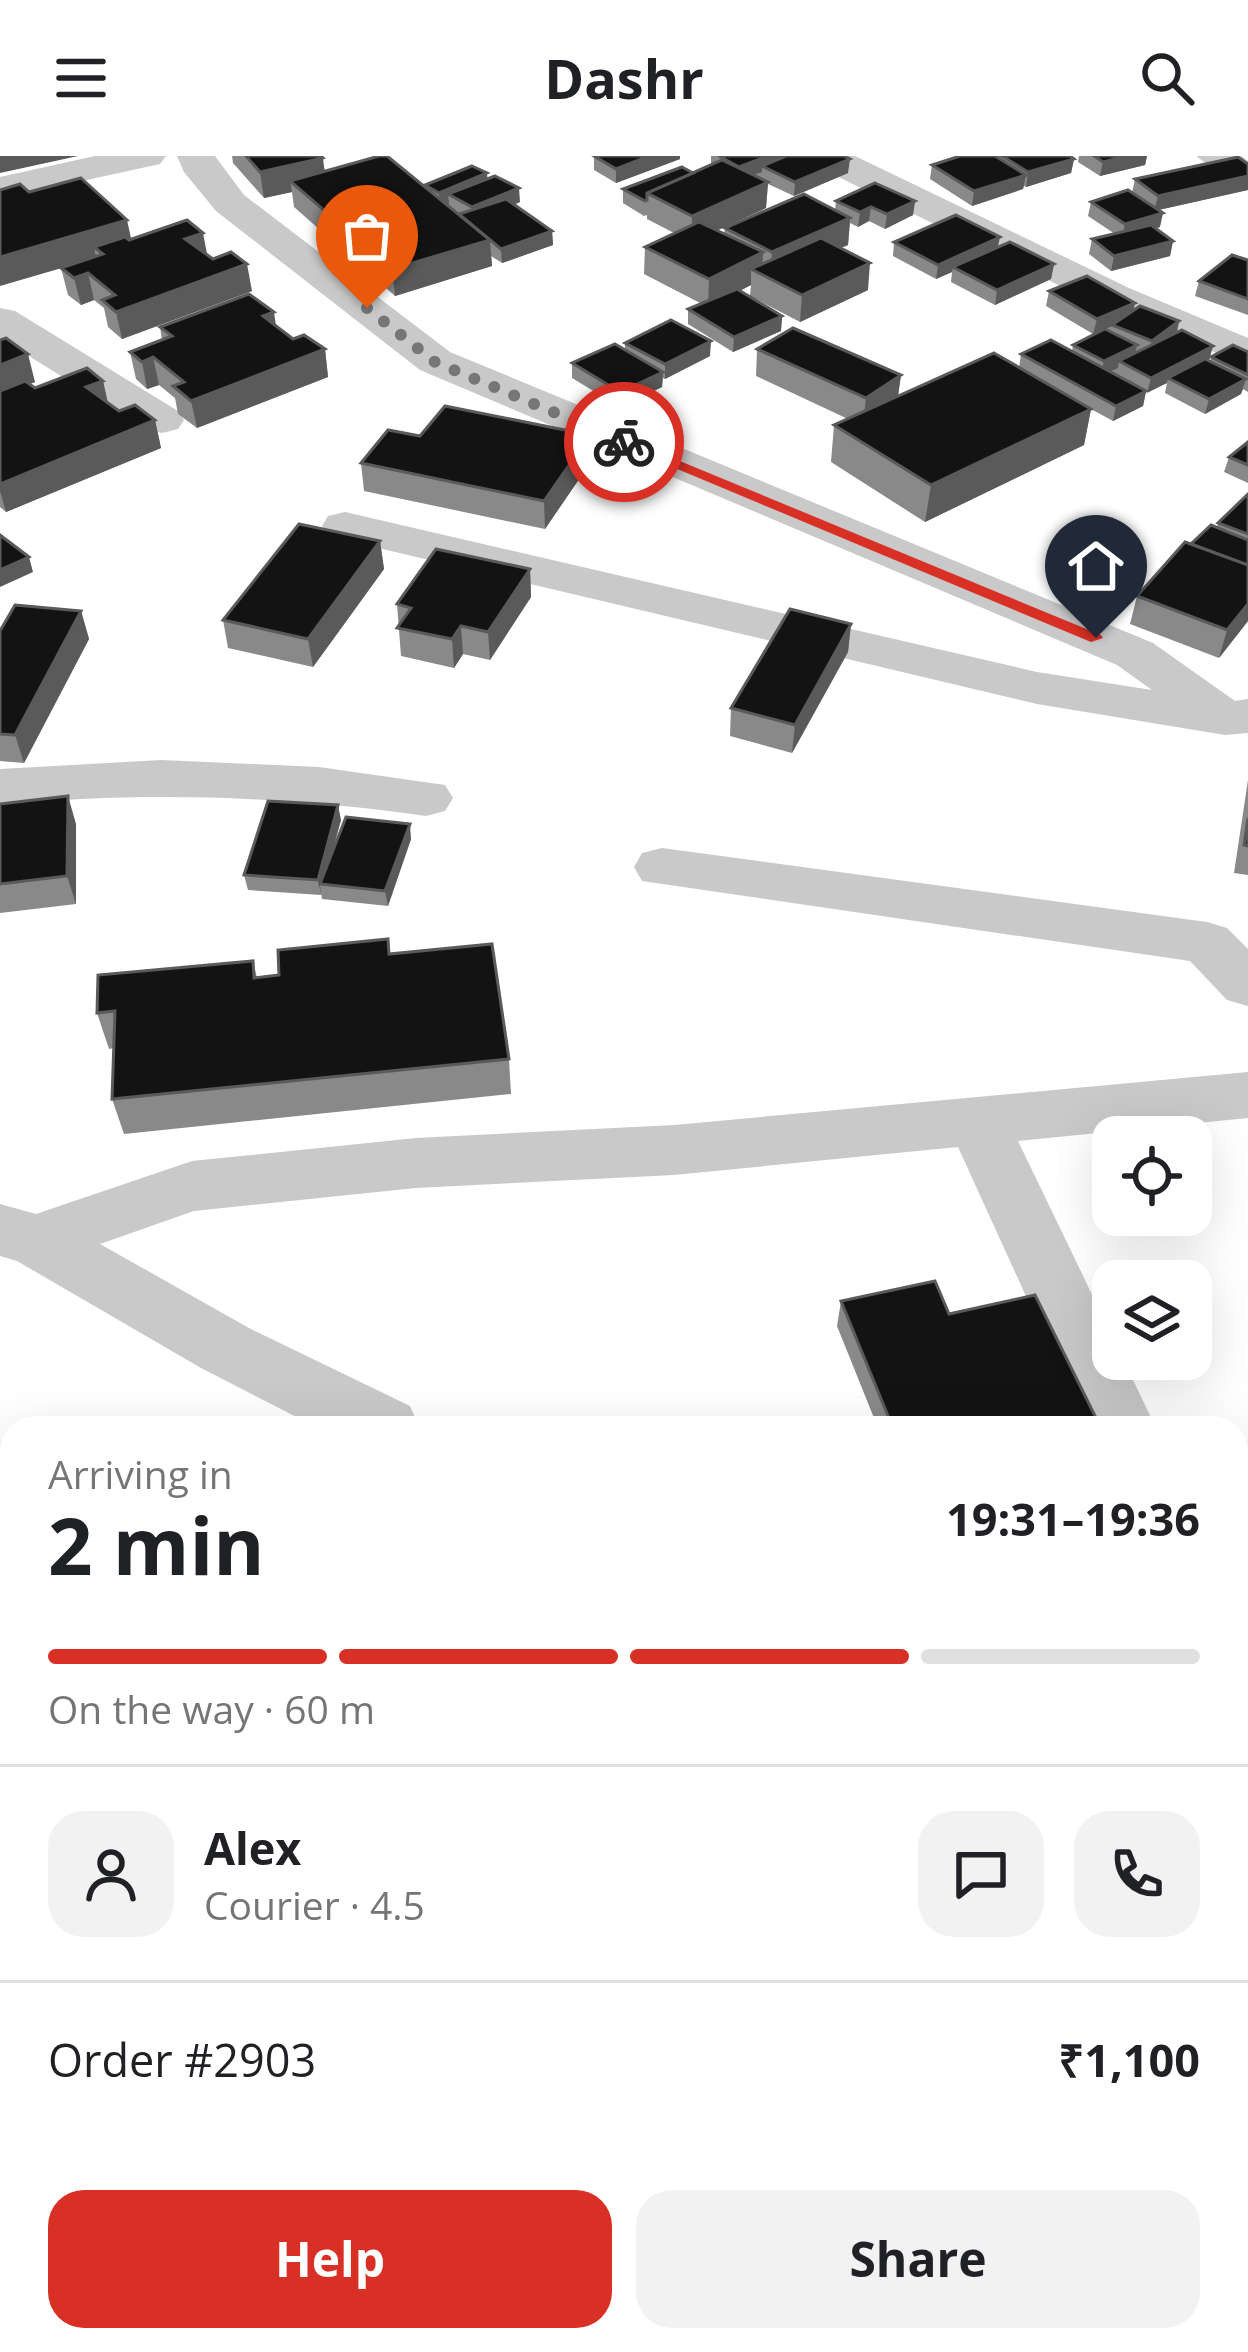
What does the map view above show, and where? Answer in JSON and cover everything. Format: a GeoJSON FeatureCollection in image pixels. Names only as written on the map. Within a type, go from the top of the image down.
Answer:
{"type":"FeatureCollection","features":[{"type":"Feature","properties":{"kind":"street"},"geometry":{"type":"LineString","coordinates":[[0,188],[147,156]]}},
{"type":"Feature","properties":{"kind":"street"},"geometry":{"type":"LineString","coordinates":[[196,156],[197,164],[230,202],[435,362],[1135,654],[1240,721]]}},
{"type":"Feature","properties":{"kind":"street"},"geometry":{"type":"LineString","coordinates":[[825,156],[1115,296],[1248,353]]}},
{"type":"Feature","properties":{"kind":"street"},"geometry":{"type":"LineString","coordinates":[[1214,156],[1248,177]]}},
{"type":"Feature","properties":{"kind":"street"},"geometry":{"type":"LineString","coordinates":[[0,320],[163,420]]}},
{"type":"Feature","properties":{"kind":"street"},"geometry":{"type":"LineString","coordinates":[[345,526],[1036,688],[1240,721]]}},
{"type":"Feature","properties":{"kind":"street"},"geometry":{"type":"LineString","coordinates":[[0,787],[190,774],[308,780],[426,798]]}},
{"type":"Feature","properties":{"kind":"street"},"geometry":{"type":"LineString","coordinates":[[662,867],[1207,943],[1248,986]]}},
{"type":"Feature","properties":{"kind":"street"},"geometry":{"type":"LineString","coordinates":[[18,1235],[192,1186],[416,1163],[674,1150],[1248,1095]]}},
{"type":"Feature","properties":{"kind":"street"},"geometry":{"type":"LineString","coordinates":[[977,1121],[1114,1416]]}},
{"type":"Feature","properties":{"kind":"street"},"geometry":{"type":"LineString","coordinates":[[18,1235],[362,1416]]}},
{"type":"Feature","properties":{"kind":"building"},"geometry":{"type":"Polygon","coordinates":[[[246,156],[321,156],[323,158],[260,172],[246,156]]]}},
{"type":"Feature","properties":{"kind":"building"},"geometry":{"type":"Polygon","coordinates":[[[387,156],[490,240],[392,269],[290,181],[387,156]]]}},
{"type":"Feature","properties":{"kind":"building"},"geometry":{"type":"Polygon","coordinates":[[[594,156],[649,156],[616,169],[594,156]]]}},
{"type":"Feature","properties":{"kind":"building"},"geometry":{"type":"Polygon","coordinates":[[[719,156],[768,156],[739,167],[719,156]]]}},
{"type":"Feature","properties":{"kind":"building"},"geometry":{"type":"Polygon","coordinates":[[[786,156],[850,159],[795,182],[762,166],[786,156]]]}},
{"type":"Feature","properties":{"kind":"building"},"geometry":{"type":"Polygon","coordinates":[[[960,156],[995,156],[1026,175],[974,191],[932,165],[960,156]]]}},
{"type":"Feature","properties":{"kind":"building"},"geometry":{"type":"Polygon","coordinates":[[[1002,156],[1070,156],[1074,159],[1028,172],[1002,156]]]}},
{"type":"Feature","properties":{"kind":"building"},"geometry":{"type":"Polygon","coordinates":[[[1094,156],[1126,156],[1103,162],[1094,156]]]}},
{"type":"Feature","properties":{"kind":"building"},"geometry":{"type":"Polygon","coordinates":[[[1238,157],[1248,164],[1248,176],[1158,196],[1135,179],[1238,157]]]}},
{"type":"Feature","properties":{"kind":"building"},"geometry":{"type":"Polygon","coordinates":[[[722,160],[768,182],[692,216],[647,193],[722,160]]]}},
{"type":"Feature","properties":{"kind":"building"},"geometry":{"type":"Polygon","coordinates":[[[472,166],[487,173],[439,193],[425,185],[472,166]]]}},
{"type":"Feature","properties":{"kind":"building"},"geometry":{"type":"Polygon","coordinates":[[[682,167],[693,173],[647,193],[645,201],[623,189],[682,167]]]}},
{"type":"Feature","properties":{"kind":"building"},"geometry":{"type":"Polygon","coordinates":[[[495,176],[519,188],[472,207],[448,194],[495,176]]]}},
{"type":"Feature","properties":{"kind":"building"},"geometry":{"type":"Polygon","coordinates":[[[81,178],[127,220],[0,257],[0,190],[20,184],[29,192],[81,178]]]}},
{"type":"Feature","properties":{"kind":"building"},"geometry":{"type":"Polygon","coordinates":[[[875,183],[915,201],[887,214],[871,207],[860,212],[836,201],[875,183]]]}},
{"type":"Feature","properties":{"kind":"building"},"geometry":{"type":"Polygon","coordinates":[[[1128,190],[1163,213],[1125,224],[1091,202],[1128,190]]]}},
{"type":"Feature","properties":{"kind":"building"},"geometry":{"type":"Polygon","coordinates":[[[804,194],[850,218],[772,252],[725,228],[804,194]]]}},
{"type":"Feature","properties":{"kind":"building"},"geometry":{"type":"Polygon","coordinates":[[[506,199],[552,231],[501,249],[459,214],[506,199]]]}},
{"type":"Feature","properties":{"kind":"building"},"geometry":{"type":"Polygon","coordinates":[[[956,215],[1000,237],[938,265],[894,242],[956,215]]]}},
{"type":"Feature","properties":{"kind":"building"},"geometry":{"type":"Polygon","coordinates":[[[187,220],[203,233],[185,239],[213,259],[231,252],[247,264],[116,312],[102,300],[115,295],[88,273],[74,278],[61,268],[103,254],[94,247],[187,220]]]}},
{"type":"Feature","properties":{"kind":"building"},"geometry":{"type":"Polygon","coordinates":[[[699,222],[763,252],[709,279],[645,247],[699,222]]]}},
{"type":"Feature","properties":{"kind":"building"},"geometry":{"type":"Polygon","coordinates":[[[1151,225],[1173,241],[1114,256],[1092,239],[1151,225]]]}},
{"type":"Feature","properties":{"kind":"building"},"geometry":{"type":"Polygon","coordinates":[[[821,238],[870,263],[802,295],[751,269],[821,238]]]}},
{"type":"Feature","properties":{"kind":"building"},"geometry":{"type":"Polygon","coordinates":[[[1010,242],[1054,264],[997,290],[953,267],[1010,242]]]}},
{"type":"Feature","properties":{"kind":"building"},"geometry":{"type":"Polygon","coordinates":[[[1232,255],[1248,260],[1248,299],[1199,281],[1232,255]]]}},
{"type":"Feature","properties":{"kind":"building"},"geometry":{"type":"Polygon","coordinates":[[[1087,276],[1135,303],[1097,319],[1049,291],[1087,276]]]}},
{"type":"Feature","properties":{"kind":"building"},"geometry":{"type":"Polygon","coordinates":[[[737,289],[782,316],[734,337],[688,309],[737,289]]]}},
{"type":"Feature","properties":{"kind":"building"},"geometry":{"type":"Polygon","coordinates":[[[249,294],[274,312],[263,316],[293,339],[304,335],[325,349],[191,401],[173,386],[184,382],[153,357],[142,362],[130,352],[172,336],[160,327],[249,294]]]}},
{"type":"Feature","properties":{"kind":"building"},"geometry":{"type":"Polygon","coordinates":[[[1140,306],[1179,321],[1152,341],[1112,325],[1140,306]]]}},
{"type":"Feature","properties":{"kind":"building"},"geometry":{"type":"Polygon","coordinates":[[[671,320],[711,341],[665,364],[625,343],[671,320]]]}},
{"type":"Feature","properties":{"kind":"building"},"geometry":{"type":"Polygon","coordinates":[[[793,328],[901,375],[866,398],[757,349],[793,328]]]}},
{"type":"Feature","properties":{"kind":"building"},"geometry":{"type":"Polygon","coordinates":[[[1105,329],[1137,345],[1104,361],[1073,345],[1105,329]]]}},
{"type":"Feature","properties":{"kind":"building"},"geometry":{"type":"Polygon","coordinates":[[[1182,330],[1213,346],[1151,378],[1119,361],[1182,330]]]}},
{"type":"Feature","properties":{"kind":"building"},"geometry":{"type":"Polygon","coordinates":[[[6,338],[28,354],[0,365],[0,340],[6,338]]]}},
{"type":"Feature","properties":{"kind":"building"},"geometry":{"type":"Polygon","coordinates":[[[1051,340],[1146,391],[1116,406],[1021,354],[1051,340]]]}},
{"type":"Feature","properties":{"kind":"building"},"geometry":{"type":"Polygon","coordinates":[[[615,344],[663,372],[620,392],[572,363],[615,344]]]}},
{"type":"Feature","properties":{"kind":"building"},"geometry":{"type":"Polygon","coordinates":[[[1233,345],[1248,352],[1248,375],[1211,357],[1233,345]]]}},
{"type":"Feature","properties":{"kind":"building"},"geometry":{"type":"Polygon","coordinates":[[[994,353],[1091,409],[931,485],[834,425],[994,353]]]}},
{"type":"Feature","properties":{"kind":"building"},"geometry":{"type":"Polygon","coordinates":[[[1205,359],[1246,379],[1209,399],[1168,378],[1205,359]]]}},
{"type":"Feature","properties":{"kind":"building"},"geometry":{"type":"Polygon","coordinates":[[[87,368],[103,381],[86,387],[119,411],[135,405],[155,420],[0,484],[0,391],[25,381],[35,388],[87,368]]]}},
{"type":"Feature","properties":{"kind":"building"},"geometry":{"type":"Polygon","coordinates":[[[445,406],[590,435],[544,501],[361,463],[388,430],[420,436],[445,406]]]}},
{"type":"Feature","properties":{"kind":"building"},"geometry":{"type":"Polygon","coordinates":[[[1248,442],[1248,465],[1229,457],[1248,442]]]}},
{"type":"Feature","properties":{"kind":"building"},"geometry":{"type":"Polygon","coordinates":[[[1248,494],[1248,534],[1218,523],[1248,494]]]}},
{"type":"Feature","properties":{"kind":"building"},"geometry":{"type":"Polygon","coordinates":[[[299,524],[380,541],[308,639],[223,620],[299,524]]]}},
{"type":"Feature","properties":{"kind":"building"},"geometry":{"type":"Polygon","coordinates":[[[1211,525],[1248,540],[1248,565],[1191,544],[1211,525]]]}},
{"type":"Feature","properties":{"kind":"building"},"geometry":{"type":"Polygon","coordinates":[[[0,535],[29,557],[0,570],[0,535]]]}},
{"type":"Feature","properties":{"kind":"building"},"geometry":{"type":"Polygon","coordinates":[[[1185,542],[1248,565],[1248,604],[1227,630],[1137,596],[1185,542]]]}},
{"type":"Feature","properties":{"kind":"building"},"geometry":{"type":"Polygon","coordinates":[[[436,549],[530,569],[488,632],[461,626],[452,639],[397,628],[411,608],[397,604],[436,549]]]}},
{"type":"Feature","properties":{"kind":"building"},"geometry":{"type":"Polygon","coordinates":[[[15,605],[81,611],[15,735],[0,734],[0,631],[15,605]]]}},
{"type":"Feature","properties":{"kind":"building"},"geometry":{"type":"Polygon","coordinates":[[[790,609],[851,624],[795,725],[731,708],[790,609]]]}},
{"type":"Feature","properties":{"kind":"building"},"geometry":{"type":"Polygon","coordinates":[[[68,796],[67,876],[0,884],[0,804],[68,796]]]}},
{"type":"Feature","properties":{"kind":"building"},"geometry":{"type":"Polygon","coordinates":[[[268,801],[338,805],[318,880],[244,875],[268,801]]]}},
{"type":"Feature","properties":{"kind":"building"},"geometry":{"type":"Polygon","coordinates":[[[346,817],[410,824],[385,891],[320,884],[346,817]]]}},
{"type":"Feature","properties":{"kind":"building"},"geometry":{"type":"Polygon","coordinates":[[[388,939],[389,954],[492,944],[509,1059],[112,1099],[115,1011],[97,1013],[98,975],[253,961],[254,978],[279,975],[278,950],[388,939]]]}},
{"type":"Feature","properties":{"kind":"building"},"geometry":{"type":"Polygon","coordinates":[[[935,1281],[949,1314],[1035,1295],[1095,1416],[888,1416],[841,1301],[935,1281]]]}},
{"type":"Feature","properties":{"kind":"way so far"},"geometry":{"type":"LineString","coordinates":[[367,308],[435,362],[624,442]]}},
{"type":"Feature","properties":{"kind":"route"},"geometry":{"type":"LineString","coordinates":[[624,442],[1096,638]]}}]}
